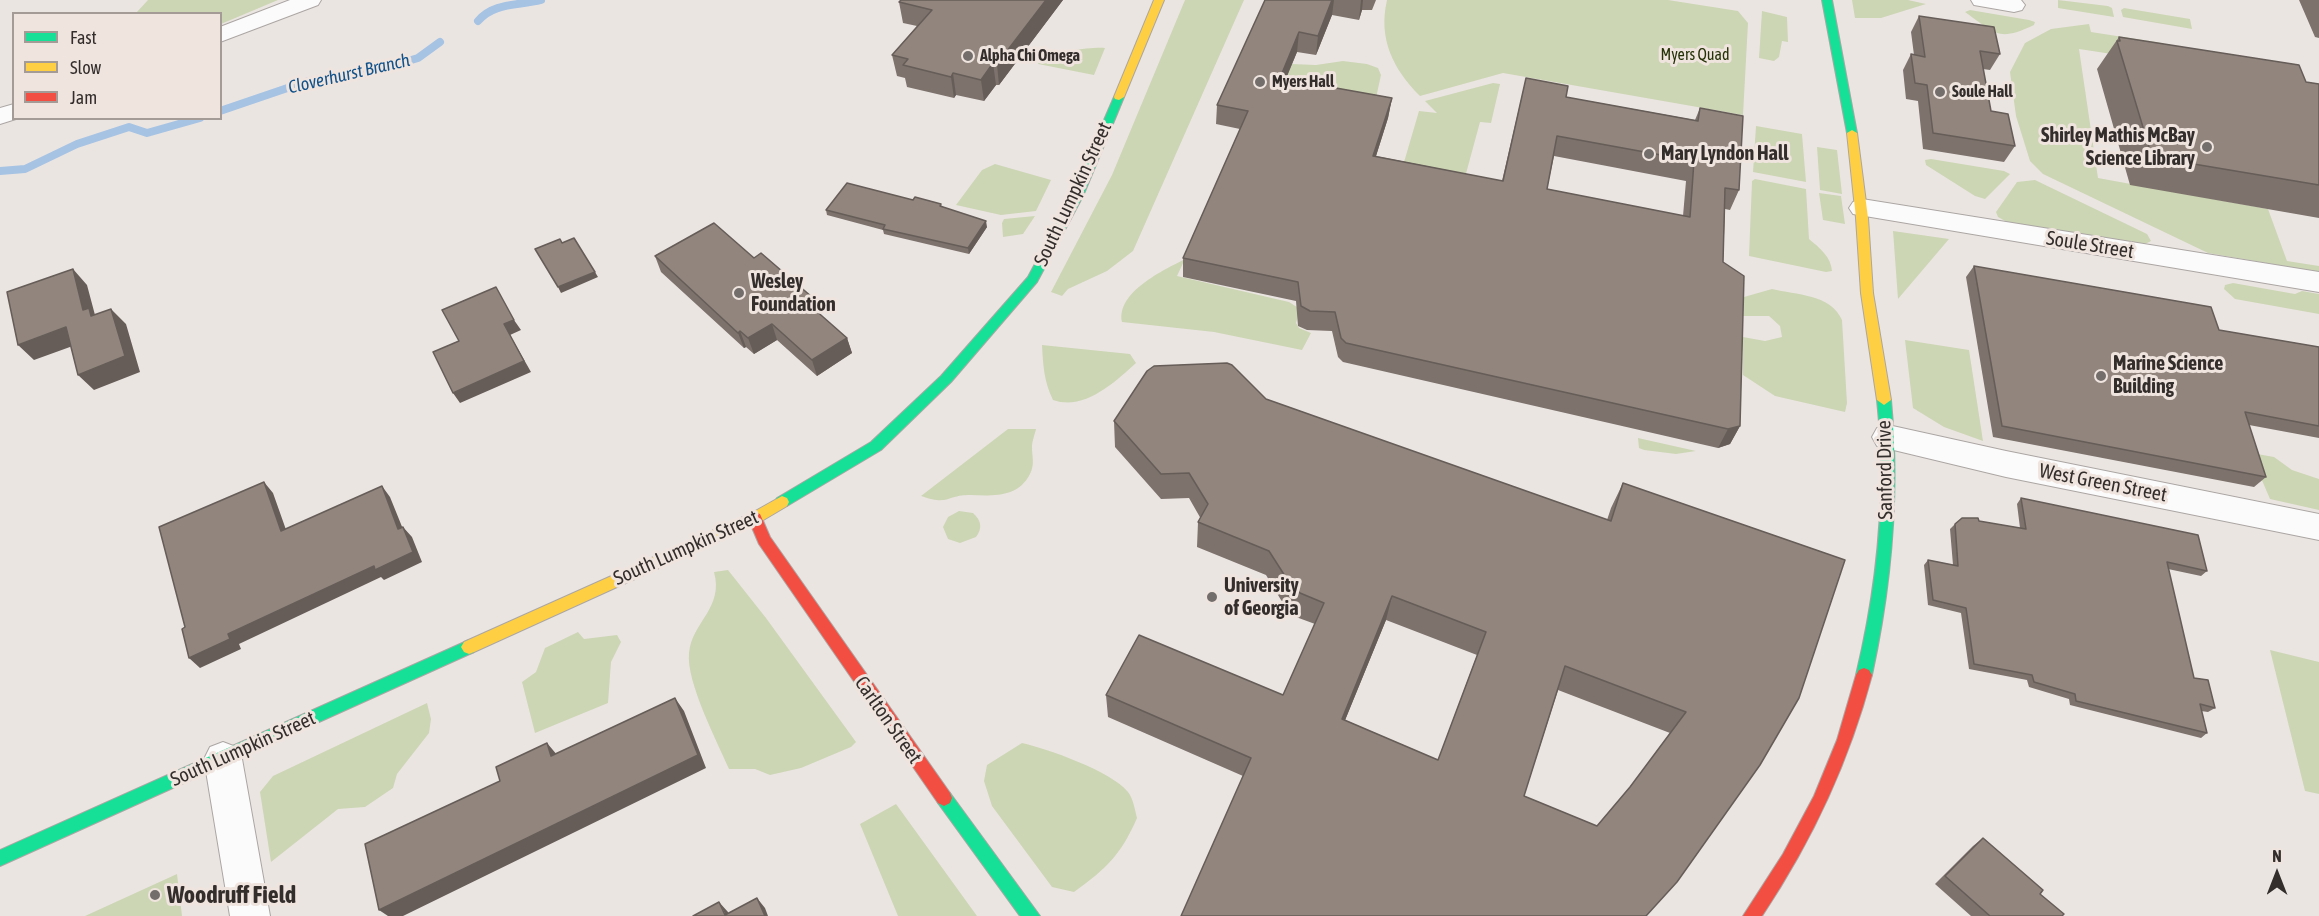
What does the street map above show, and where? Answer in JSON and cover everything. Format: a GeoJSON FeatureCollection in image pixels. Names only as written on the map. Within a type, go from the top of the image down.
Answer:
{"type":"FeatureCollection","features":[{"type":"Feature","properties":{"kind":"street"},"geometry":{"type":"LineString","coordinates":[[222,34],[310,0]]}},
{"type":"Feature","properties":{"kind":"street","name":"South Lumpkin Street"},"geometry":{"type":"LineString","coordinates":[[0,858],[755,518],[876,446],[946,379],[1033,279],[1058,236],[1077,196],[1159,0]]}},
{"type":"Feature","properties":{"kind":"street","name":"Sanford Drive"},"geometry":{"type":"LineString","coordinates":[[1752,916],[1809,827],[1838,757],[1861,688],[1877,617],[1886,543],[1889,489],[1888,437],[1867,291],[1862,208],[1842,74],[1827,0]]}},
{"type":"Feature","properties":{"kind":"street"},"geometry":{"type":"LineString","coordinates":[[1982,0],[2014,5]]}},
{"type":"Feature","properties":{"kind":"street","name":"Soule Street"},"geometry":{"type":"LineString","coordinates":[[1862,208],[2319,282]]}},
{"type":"Feature","properties":{"kind":"street","name":"West Green Street"},"geometry":{"type":"LineString","coordinates":[[1888,437],[2006,464],[2319,527]]}},
{"type":"Feature","properties":{"kind":"street","name":"Carlton Street"},"geometry":{"type":"LineString","coordinates":[[755,518],[764,540],[894,729],[1031,916]]}},
{"type":"Feature","properties":{"kind":"street"},"geometry":{"type":"LineString","coordinates":[[223,759],[250,916]]}},
{"type":"Feature","properties":{"kind":"green space"},"geometry":{"type":"Polygon","coordinates":[[[148,0],[278,0],[222,24],[222,12],[137,12],[148,0]]]}},
{"type":"Feature","properties":{"kind":"green space"},"geometry":{"type":"Polygon","coordinates":[[[1185,0],[1244,0],[1133,251],[1107,271],[1068,289],[1062,296],[1051,292],[1112,175],[1185,0]]]}},
{"type":"Feature","properties":{"kind":"green space","name":"Myers Quad"},"geometry":{"type":"Polygon","coordinates":[[[1387,0],[1668,0],[1738,11],[1748,23],[1743,115],[1503,73],[1420,96],[1402,75],[1390,52],[1385,28],[1387,0]]]}},
{"type":"Feature","properties":{"kind":"green space"},"geometry":{"type":"Polygon","coordinates":[[[1852,0],[1908,0],[1926,4],[1881,18],[1855,18],[1852,0]]]}},
{"type":"Feature","properties":{"kind":"green space"},"geometry":{"type":"Polygon","coordinates":[[[2058,0],[2108,6],[2112,8],[2114,17],[2058,8],[2058,0]]]}},
{"type":"Feature","properties":{"kind":"green space"},"geometry":{"type":"Polygon","coordinates":[[[2124,8],[2190,19],[2192,29],[2123,17],[2121,10],[2124,8]]]}},
{"type":"Feature","properties":{"kind":"green space"},"geometry":{"type":"Polygon","coordinates":[[[1970,10],[2035,22],[2034,25],[2012,33],[1998,33],[1965,12],[1970,10]]]}},
{"type":"Feature","properties":{"kind":"green space"},"geometry":{"type":"Polygon","coordinates":[[[1762,11],[1787,17],[1788,42],[1782,41],[1779,57],[1774,61],[1759,58],[1762,11]]]}},
{"type":"Feature","properties":{"kind":"green space"},"geometry":{"type":"Polygon","coordinates":[[[2089,24],[2091,32],[2162,43],[2171,63],[2079,49],[2098,178],[2268,209],[2287,261],[2319,266],[2319,272],[2208,253],[2043,174],[2030,161],[2016,116],[2010,72],[2025,43],[2051,29],[2089,24]]]}},
{"type":"Feature","properties":{"kind":"green space"},"geometry":{"type":"Polygon","coordinates":[[[1105,48],[1094,75],[1038,64],[1042,57],[1048,55],[1082,49],[1105,48]]]}},
{"type":"Feature","properties":{"kind":"green space"},"geometry":{"type":"Polygon","coordinates":[[[1343,61],[1378,68],[1381,75],[1374,107],[1276,102],[1292,64],[1316,65],[1343,61]]]}},
{"type":"Feature","properties":{"kind":"green space"},"geometry":{"type":"Polygon","coordinates":[[[1493,83],[1500,84],[1491,123],[1480,122],[1464,181],[1402,169],[1419,111],[1437,113],[1425,101],[1493,83]]]}},
{"type":"Feature","properties":{"kind":"green space"},"geometry":{"type":"Polygon","coordinates":[[[1756,126],[1802,134],[1806,182],[1753,172],[1756,126]]]}},
{"type":"Feature","properties":{"kind":"green space"},"geometry":{"type":"Polygon","coordinates":[[[1817,147],[1837,150],[1842,194],[1820,190],[1817,147]]]}},
{"type":"Feature","properties":{"kind":"green space"},"geometry":{"type":"Polygon","coordinates":[[[1931,159],[2004,171],[2010,174],[1985,199],[1975,196],[1926,165],[1925,160],[1931,159]]]}},
{"type":"Feature","properties":{"kind":"green space"},"geometry":{"type":"Polygon","coordinates":[[[995,164],[1051,180],[1036,211],[1001,215],[956,205],[982,170],[995,164]]]}},
{"type":"Feature","properties":{"kind":"green space"},"geometry":{"type":"Polygon","coordinates":[[[1755,179],[1806,189],[1809,239],[1827,257],[1832,271],[1826,272],[1749,256],[1752,181],[1755,179]]]}},
{"type":"Feature","properties":{"kind":"green space"},"geometry":{"type":"Polygon","coordinates":[[[2035,180],[2147,234],[2151,241],[2145,244],[2007,222],[1998,217],[1996,212],[2017,182],[2035,180]]]}},
{"type":"Feature","properties":{"kind":"green space"},"geometry":{"type":"Polygon","coordinates":[[[1819,193],[1841,196],[1845,224],[1823,220],[1819,193]]]}},
{"type":"Feature","properties":{"kind":"green space"},"geometry":{"type":"Polygon","coordinates":[[[1035,216],[1023,234],[1003,237],[1004,219],[1035,216]]]}},
{"type":"Feature","properties":{"kind":"green space"},"geometry":{"type":"Polygon","coordinates":[[[1893,231],[1949,239],[1898,299],[1893,231]]]}},
{"type":"Feature","properties":{"kind":"green space"},"geometry":{"type":"Polygon","coordinates":[[[1185,259],[1177,276],[1289,302],[1300,309],[1296,323],[1299,328],[1311,333],[1302,350],[1214,332],[1122,322],[1122,311],[1126,301],[1143,283],[1185,259]]]}},
{"type":"Feature","properties":{"kind":"green space"},"geometry":{"type":"Polygon","coordinates":[[[2233,283],[2295,294],[2302,291],[2319,294],[2319,314],[2235,299],[2224,289],[2225,285],[2233,283]]]}},
{"type":"Feature","properties":{"kind":"green space"},"geometry":{"type":"Polygon","coordinates":[[[1772,289],[1821,300],[1837,311],[1842,320],[1847,403],[1845,412],[1775,396],[1743,375],[1743,337],[1765,341],[1782,337],[1780,326],[1769,316],[1743,316],[1744,297],[1772,289]]]}},
{"type":"Feature","properties":{"kind":"green space"},"geometry":{"type":"Polygon","coordinates":[[[1905,340],[1969,350],[1983,441],[1944,427],[1913,408],[1905,340]]]}},
{"type":"Feature","properties":{"kind":"green space"},"geometry":{"type":"Polygon","coordinates":[[[1042,345],[1130,354],[1136,363],[1118,379],[1087,398],[1076,402],[1053,400],[1044,373],[1042,345]]]}},
{"type":"Feature","properties":{"kind":"green space"},"geometry":{"type":"Polygon","coordinates":[[[1008,429],[1036,429],[1032,445],[1032,470],[1019,488],[1004,494],[962,495],[943,500],[921,496],[1008,429]]]}},
{"type":"Feature","properties":{"kind":"green space"},"geometry":{"type":"Polygon","coordinates":[[[1638,438],[1696,451],[1676,454],[1644,450],[1639,448],[1638,438]]]}},
{"type":"Feature","properties":{"kind":"green space"},"geometry":{"type":"Polygon","coordinates":[[[2257,454],[2274,457],[2292,470],[2319,479],[2319,510],[2270,499],[2255,464],[2257,454]]]}},
{"type":"Feature","properties":{"kind":"green space"},"geometry":{"type":"Polygon","coordinates":[[[959,511],[973,513],[978,518],[980,527],[976,537],[960,543],[948,539],[943,527],[948,517],[959,511]]]}},
{"type":"Feature","properties":{"kind":"green space"},"geometry":{"type":"Polygon","coordinates":[[[728,570],[766,618],[856,742],[851,747],[801,768],[770,775],[755,769],[729,769],[697,695],[689,665],[691,642],[715,595],[714,572],[728,570]]]}},
{"type":"Feature","properties":{"kind":"green space"},"geometry":{"type":"Polygon","coordinates":[[[578,632],[584,639],[617,635],[621,642],[611,662],[608,703],[535,733],[522,682],[536,672],[545,648],[578,632]]]}},
{"type":"Feature","properties":{"kind":"green space"},"geometry":{"type":"Polygon","coordinates":[[[2270,650],[2319,662],[2319,794],[2305,791],[2270,650]]]}},
{"type":"Feature","properties":{"kind":"green space"},"geometry":{"type":"Polygon","coordinates":[[[427,703],[431,719],[429,733],[397,774],[393,788],[365,807],[338,809],[271,862],[260,792],[273,776],[427,703]]]}},
{"type":"Feature","properties":{"kind":"green space"},"geometry":{"type":"Polygon","coordinates":[[[1022,743],[1047,750],[1108,776],[1128,792],[1133,801],[1137,818],[1125,842],[1104,868],[1074,892],[1052,887],[992,806],[984,781],[987,765],[1022,743]]]}},
{"type":"Feature","properties":{"kind":"green space"},"geometry":{"type":"Polygon","coordinates":[[[896,804],[977,916],[898,916],[860,824],[896,804]]]}},
{"type":"Feature","properties":{"kind":"green space","name":"Woodruff Field"},"geometry":{"type":"Polygon","coordinates":[[[177,874],[182,916],[85,916],[177,874]]]}},
{"type":"Feature","properties":{"kind":"building","name":"Alpha Chi Omega"},"geometry":{"type":"Polygon","coordinates":[[[901,0],[1046,0],[997,64],[993,63],[981,80],[953,73],[951,77],[903,65],[908,59],[892,55],[932,10],[899,2],[901,0]]]}},
{"type":"Feature","properties":{"kind":"building"},"geometry":{"type":"Polygon","coordinates":[[[1265,0],[1332,0],[1318,36],[1299,32],[1280,78],[1392,98],[1373,156],[1503,181],[1526,78],[1568,86],[1566,97],[1698,121],[1700,108],[1743,116],[1739,190],[1725,188],[1723,262],[1744,276],[1740,426],[1728,429],[1346,343],[1341,338],[1335,312],[1310,311],[1301,306],[1298,282],[1183,258],[1248,111],[1217,105],[1265,0]],[[1557,136],[1547,189],[1690,217],[1694,161],[1557,136]]]}},
{"type":"Feature","properties":{"kind":"building","name":"Soule Hall"},"geometry":{"type":"Polygon","coordinates":[[[1919,16],[1994,27],[2000,54],[1980,51],[1991,111],[2008,114],[2015,146],[1933,133],[1927,85],[1915,83],[1911,54],[1925,57],[1919,16]]]}},
{"type":"Feature","properties":{"kind":"building"},"geometry":{"type":"Polygon","coordinates":[[[2119,37],[2299,65],[2306,82],[2319,84],[2319,185],[2152,157],[2117,41],[2120,41],[2119,37]]]}},
{"type":"Feature","properties":{"kind":"building"},"geometry":{"type":"Polygon","coordinates":[[[847,183],[913,200],[915,197],[941,204],[940,206],[986,221],[968,248],[883,229],[885,225],[826,210],[847,183]]]}},
{"type":"Feature","properties":{"kind":"building","name":"Wesley Foundation"},"geometry":{"type":"Polygon","coordinates":[[[714,223],[754,258],[761,253],[812,297],[805,301],[847,338],[812,360],[772,324],[748,338],[740,331],[738,333],[655,256],[714,223]]]}},
{"type":"Feature","properties":{"kind":"building"},"geometry":{"type":"Polygon","coordinates":[[[574,238],[595,272],[558,287],[535,249],[560,239],[562,243],[574,238]]]}},
{"type":"Feature","properties":{"kind":"building","name":"Marine Science Building"},"geometry":{"type":"Polygon","coordinates":[[[1974,266],[2211,307],[2219,330],[2319,347],[2319,426],[2245,412],[2266,477],[2002,426],[1974,266]]]}},
{"type":"Feature","properties":{"kind":"building"},"geometry":{"type":"Polygon","coordinates":[[[73,269],[83,310],[89,308],[91,316],[111,309],[125,356],[78,375],[66,327],[18,345],[7,292],[73,269]]]}},
{"type":"Feature","properties":{"kind":"building"},"geometry":{"type":"Polygon","coordinates":[[[496,287],[514,320],[504,324],[524,361],[453,393],[433,352],[459,341],[442,310],[496,287]]]}},
{"type":"Feature","properties":{"kind":"building"},"geometry":{"type":"Polygon","coordinates":[[[1227,363],[1232,365],[1266,399],[1611,521],[1623,483],[1845,560],[1799,698],[1760,765],[1677,882],[1646,916],[1181,916],[1251,758],[1106,695],[1139,635],[1283,695],[1324,603],[1300,593],[1285,576],[1269,551],[1198,522],[1208,504],[1189,473],[1161,474],[1114,421],[1147,371],[1154,366],[1227,363]],[[1392,596],[1342,719],[1438,760],[1486,632],[1392,596]],[[1565,666],[1524,796],[1597,826],[1630,787],[1686,712],[1565,666]]]}},
{"type":"Feature","properties":{"kind":"building"},"geometry":{"type":"Polygon","coordinates":[[[264,482],[281,531],[382,486],[398,529],[403,527],[413,552],[375,570],[374,566],[228,634],[230,639],[189,658],[182,629],[185,627],[159,527],[264,482]]]}},
{"type":"Feature","properties":{"kind":"building"},"geometry":{"type":"Polygon","coordinates":[[[2021,498],[2198,535],[2207,571],[2167,562],[2194,678],[2208,680],[2215,708],[2200,704],[2207,733],[2076,701],[2075,694],[2034,682],[2032,675],[1974,664],[1966,608],[1933,600],[1928,560],[1958,566],[1955,524],[1962,518],[1978,518],[1979,521],[2026,529],[2021,498]]]}},
{"type":"Feature","properties":{"kind":"building"},"geometry":{"type":"Polygon","coordinates":[[[675,698],[698,755],[379,910],[365,844],[500,781],[496,767],[547,743],[551,756],[675,698]]]}},
{"type":"Feature","properties":{"kind":"building"},"geometry":{"type":"Polygon","coordinates":[[[1983,838],[2043,890],[2040,894],[2064,914],[2062,916],[1990,916],[1945,876],[1983,838]]]}},
{"type":"Feature","properties":{"kind":"building"},"geometry":{"type":"Polygon","coordinates":[[[757,898],[765,916],[693,916],[719,902],[725,915],[757,898]]]}},
{"type":"Feature","properties":{"kind":"waterway","name":"Cloverhurst Branch"},"geometry":{"type":"LineString","coordinates":[[478,21],[484,15],[499,8],[541,0]]}},
{"type":"Feature","properties":{"kind":"waterway","name":"Cloverhurst Branch"},"geometry":{"type":"LineString","coordinates":[[222,110],[308,81],[358,76],[418,58],[440,42]]}},
{"type":"Feature","properties":{"kind":"waterway","name":"Cloverhurst Branch"},"geometry":{"type":"LineString","coordinates":[[0,171],[25,169],[77,144],[129,127],[147,133],[193,120]]}},
{"type":"Feature","properties":{"kind":"traffic: fast"},"geometry":{"type":"LineString","coordinates":[[1827,0],[1852,133]]}},
{"type":"Feature","properties":{"kind":"traffic: fast"},"geometry":{"type":"LineString","coordinates":[[782,502],[876,446],[946,379],[1033,279],[1077,196],[1119,97]]}},
{"type":"Feature","properties":{"kind":"traffic: fast"},"geometry":{"type":"LineString","coordinates":[[1864,675],[1878,607],[1887,539],[1889,469],[1884,400]]}},
{"type":"Feature","properties":{"kind":"traffic: fast"},"geometry":{"type":"LineString","coordinates":[[0,858],[469,647]]}},
{"type":"Feature","properties":{"kind":"traffic: fast"},"geometry":{"type":"LineString","coordinates":[[944,798],[1031,916]]}},
{"type":"Feature","properties":{"kind":"traffic: slow"},"geometry":{"type":"LineString","coordinates":[[1119,97],[1159,0]]}},
{"type":"Feature","properties":{"kind":"traffic: slow"},"geometry":{"type":"LineString","coordinates":[[1852,133],[1862,218],[1867,293],[1884,400]]}},
{"type":"Feature","properties":{"kind":"traffic: slow"},"geometry":{"type":"LineString","coordinates":[[469,647],[755,518],[782,502]]}},
{"type":"Feature","properties":{"kind":"traffic: jam"},"geometry":{"type":"LineString","coordinates":[[755,518],[764,540],[944,798]]}},
{"type":"Feature","properties":{"kind":"traffic: jam"},"geometry":{"type":"LineString","coordinates":[[1752,916],[1788,860],[1820,801],[1845,740],[1864,675]]}},
{"type":"Feature","properties":{"kind":"place","name":"Alpha Chi Omega"},"geometry":{"type":"Point","coordinates":[968,56]}},
{"type":"Feature","properties":{"kind":"place","name":"Myers Hall"},"geometry":{"type":"Point","coordinates":[1260,82]}},
{"type":"Feature","properties":{"kind":"place","name":"Soule Hall"},"geometry":{"type":"Point","coordinates":[1940,92]}},
{"type":"Feature","properties":{"kind":"place","name":"Shirley Mathis McBay Science Library"},"geometry":{"type":"Point","coordinates":[2207,147]}},
{"type":"Feature","properties":{"kind":"place","name":"Mary Lyndon Hall"},"geometry":{"type":"Point","coordinates":[1649,154]}},
{"type":"Feature","properties":{"kind":"place","name":"Wesley Foundation"},"geometry":{"type":"Point","coordinates":[739,293]}},
{"type":"Feature","properties":{"kind":"place","name":"Marine Science Building"},"geometry":{"type":"Point","coordinates":[2101,376]}},
{"type":"Feature","properties":{"kind":"place","name":"University of Georgia"},"geometry":{"type":"Point","coordinates":[1212,597]}},
{"type":"Feature","properties":{"kind":"place","name":"Woodruff Field"},"geometry":{"type":"Point","coordinates":[155,895]}}]}
